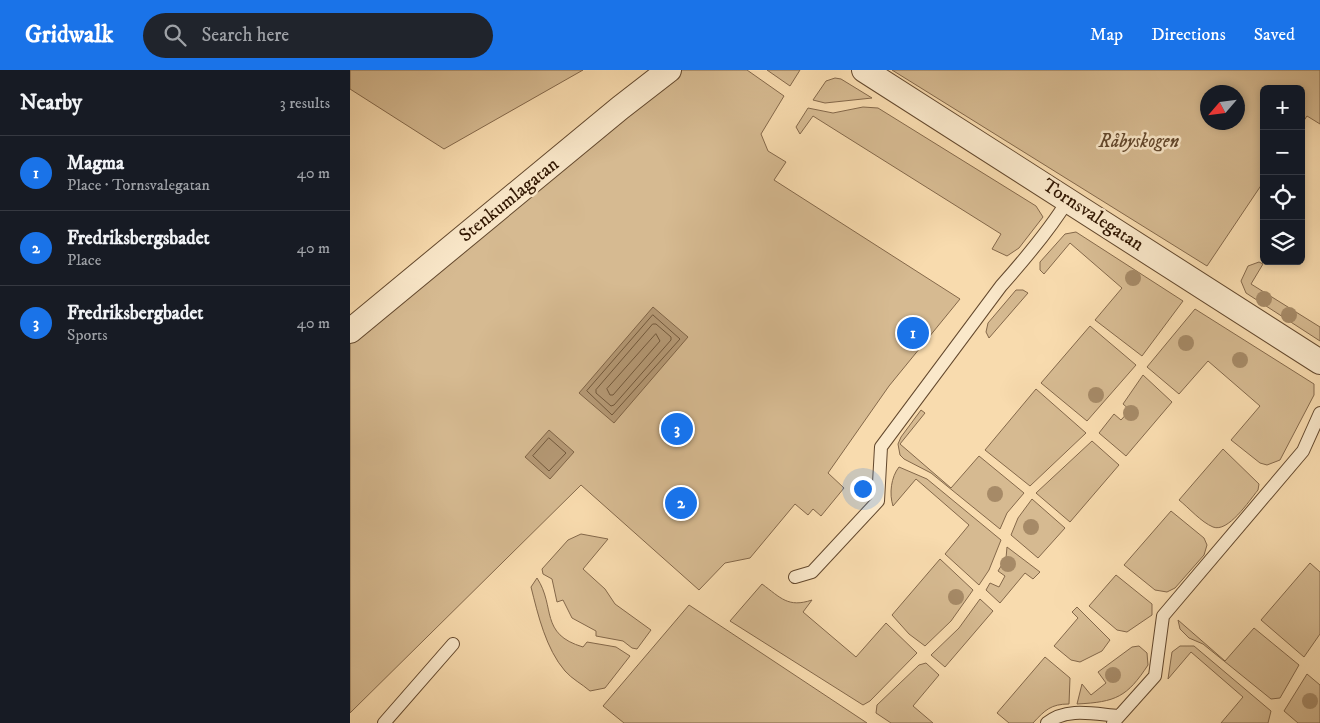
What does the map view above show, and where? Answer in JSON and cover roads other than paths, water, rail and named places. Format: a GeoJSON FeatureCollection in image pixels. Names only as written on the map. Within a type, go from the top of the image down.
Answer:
{"type":"FeatureCollection","features":[{"type":"Feature","properties":{"kind":"street","name":"Stenkumlagatan"},"geometry":{"type":"LineString","coordinates":[[350,331],[620,108],[669,70]]}},
{"type":"Feature","properties":{"kind":"street","name":"Tornsvalegatan"},"geometry":{"type":"LineString","coordinates":[[864,70],[1320,362]]}},
{"type":"Feature","properties":{"kind":"lane"},"geometry":{"type":"LineString","coordinates":[[795,577],[812,572],[878,500],[881,447],[1000,286],[1022,263],[1068,200]]}},
{"type":"Feature","properties":{"kind":"lane"},"geometry":{"type":"LineString","coordinates":[[1047,723],[1054,718],[1071,712],[1115,720],[1155,676],[1162,616],[1302,451],[1320,413]]}},
{"type":"Feature","properties":{"kind":"lane"},"geometry":{"type":"LineString","coordinates":[[384,723],[453,644]]}},
{"type":"Feature","properties":{"kind":"water"},"geometry":{"type":"Polygon","coordinates":[[[653,307],[688,337],[614,423],[579,393],[653,307]]]}},
{"type":"Feature","properties":{"kind":"water"},"geometry":{"type":"Polygon","coordinates":[[[549,430],[574,452],[550,479],[525,457],[549,430]]]}},
{"type":"Feature","properties":{"kind":"place","name":"Magma"},"geometry":{"type":"Point","coordinates":[913,333]}},
{"type":"Feature","properties":{"kind":"place","name":"Fredriksbergbadet"},"geometry":{"type":"Point","coordinates":[677,429]}},
{"type":"Feature","properties":{"kind":"place","name":"Fredriksbergsbadet"},"geometry":{"type":"Point","coordinates":[681,503]}},
{"type":"Feature","properties":{"kind":"park label","name":"Råbyskogen"},"geometry":{"type":"Point","coordinates":[1139,141]}}]}
